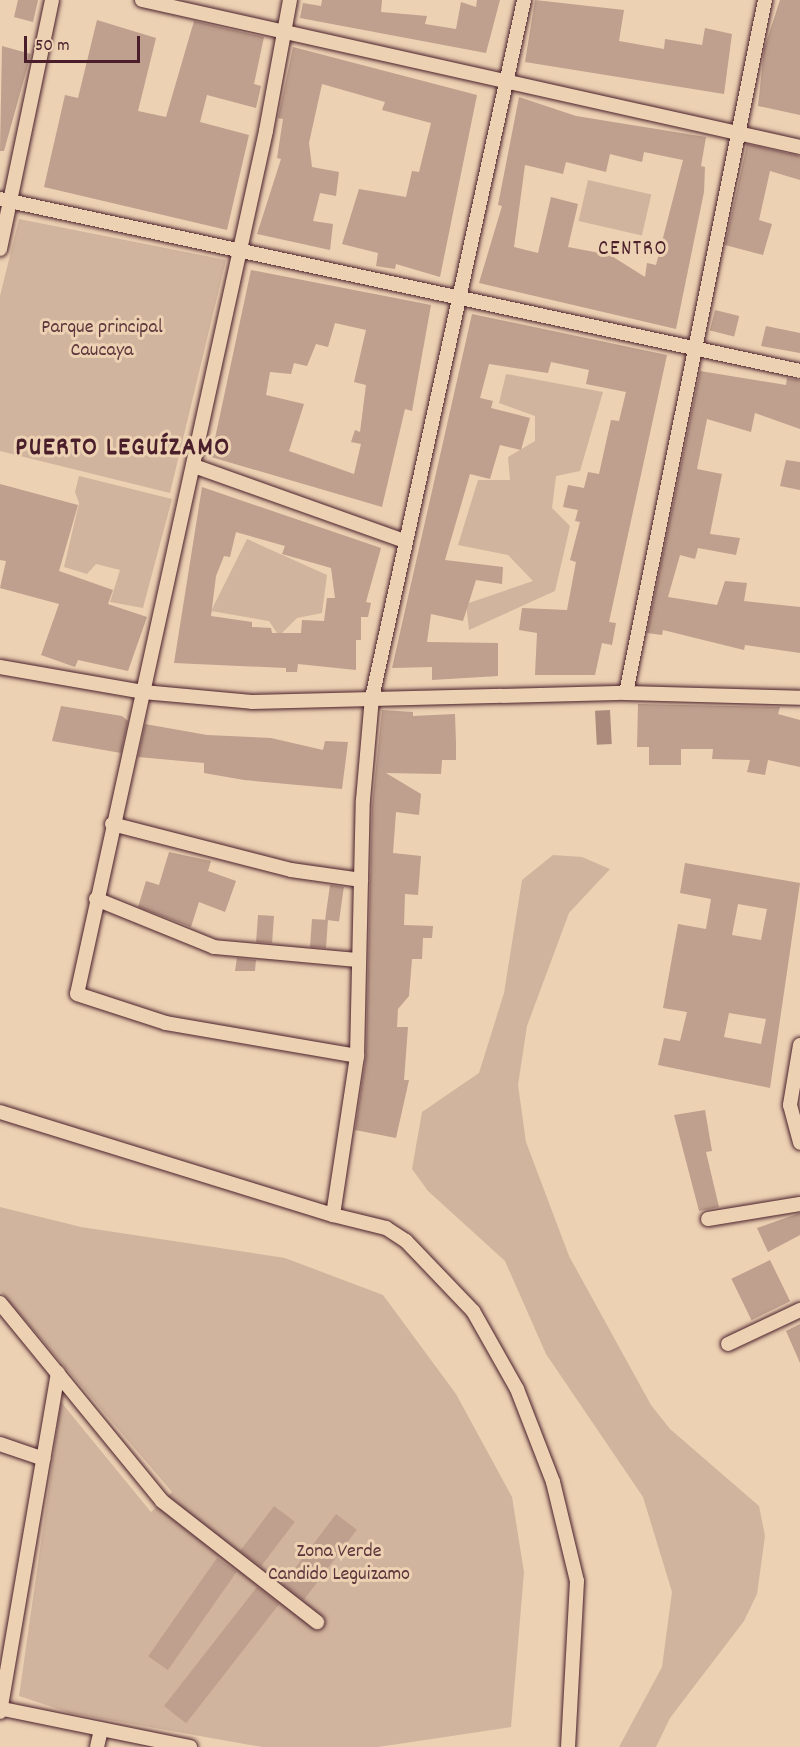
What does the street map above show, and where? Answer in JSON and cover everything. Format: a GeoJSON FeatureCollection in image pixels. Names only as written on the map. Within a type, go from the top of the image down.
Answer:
{"type":"FeatureCollection","features":[{"type":"Feature","properties":{"kind":"street"},"geometry":{"type":"LineString","coordinates":[[0,249],[5,200],[52,0]]}},
{"type":"Feature","properties":{"kind":"street"},"geometry":{"type":"LineString","coordinates":[[142,0],[283,35],[508,86],[800,147]]}},
{"type":"Feature","properties":{"kind":"street"},"geometry":{"type":"LineString","coordinates":[[290,0],[194,466],[112,824],[77,994],[166,1023],[357,1056]]}},
{"type":"Feature","properties":{"kind":"street"},"geometry":{"type":"LineString","coordinates":[[333,1215],[357,1056],[361,880],[372,698],[402,540],[508,86],[524,0]]}},
{"type":"Feature","properties":{"kind":"street"},"geometry":{"type":"LineString","coordinates":[[626,693],[692,350],[741,135],[765,0]]}},
{"type":"Feature","properties":{"kind":"street"},"geometry":{"type":"LineString","coordinates":[[5,200],[458,297],[692,350],[800,371]]}},
{"type":"Feature","properties":{"kind":"street"},"geometry":{"type":"LineString","coordinates":[[194,466],[402,540]]}},
{"type":"Feature","properties":{"kind":"street"},"geometry":{"type":"LineString","coordinates":[[0,667],[143,692],[252,702],[626,693],[800,698]]}},
{"type":"Feature","properties":{"kind":"street"},"geometry":{"type":"LineString","coordinates":[[112,824],[291,870],[361,880]]}},
{"type":"Feature","properties":{"kind":"street"},"geometry":{"type":"LineString","coordinates":[[96,899],[214,947],[358,960]]}},
{"type":"Feature","properties":{"kind":"street"},"geometry":{"type":"LineString","coordinates":[[800,1045],[790,1105],[800,1143]]}},
{"type":"Feature","properties":{"kind":"street"},"geometry":{"type":"LineString","coordinates":[[0,1112],[333,1215],[386,1228],[406,1241],[473,1311],[516,1389],[553,1482],[577,1581],[568,1747]]}},
{"type":"Feature","properties":{"kind":"street"},"geometry":{"type":"LineString","coordinates":[[708,1219],[800,1204]]}},
{"type":"Feature","properties":{"kind":"street"},"geometry":{"type":"LineString","coordinates":[[0,1303],[162,1501],[317,1622]]}},
{"type":"Feature","properties":{"kind":"street"},"geometry":{"type":"LineString","coordinates":[[728,1344],[800,1310]]}},
{"type":"Feature","properties":{"kind":"street"},"geometry":{"type":"LineString","coordinates":[[58,1373],[2,1711],[190,1747]]}},
{"type":"Feature","properties":{"kind":"street"},"geometry":{"type":"LineString","coordinates":[[0,1444],[44,1460]]}},
{"type":"Feature","properties":{"kind":"street"},"geometry":{"type":"LineString","coordinates":[[97,1747],[100,1729]]}},
{"type":"Feature","properties":{"kind":"green space"},"geometry":{"type":"Polygon","coordinates":[[[588,180],[651,195],[642,236],[579,221],[588,180]]]}},
{"type":"Feature","properties":{"kind":"green space","name":"Parque principal Caucaya"},"geometry":{"type":"Polygon","coordinates":[[[19,219],[226,260],[170,493],[0,451],[0,296],[19,219]]]}},
{"type":"Feature","properties":{"kind":"green space"},"geometry":{"type":"Polygon","coordinates":[[[506,374],[603,392],[580,471],[556,476],[552,508],[570,526],[555,591],[469,630],[466,604],[533,581],[508,555],[458,545],[478,480],[510,480],[508,457],[535,441],[535,416],[499,403],[506,374]]]}},
{"type":"Feature","properties":{"kind":"green space"},"geometry":{"type":"Polygon","coordinates":[[[79,476],[172,499],[143,608],[110,602],[120,570],[96,564],[87,574],[64,567],[79,503],[75,492],[79,476]]]}},
{"type":"Feature","properties":{"kind":"green space"},"geometry":{"type":"Polygon","coordinates":[[[247,539],[327,575],[322,613],[297,618],[279,636],[269,621],[211,611],[247,539]]]}},
{"type":"Feature","properties":{"kind":"green space"},"geometry":{"type":"Polygon","coordinates":[[[553,855],[582,857],[610,869],[569,913],[527,1026],[518,1085],[526,1142],[569,1256],[651,1405],[670,1429],[759,1506],[765,1536],[757,1594],[744,1621],[670,1718],[656,1747],[619,1747],[662,1667],[672,1592],[643,1497],[546,1354],[505,1261],[428,1191],[412,1169],[422,1112],[479,1073],[504,993],[522,880],[553,855]]]}},
{"type":"Feature","properties":{"kind":"green space","name":"Zona Verde Candido Leguizamo"},"geometry":{"type":"Polygon","coordinates":[[[0,1207],[81,1227],[285,1258],[383,1295],[456,1394],[512,1497],[524,1572],[511,1727],[378,1747],[262,1747],[70,1713],[19,1696],[61,1402],[151,1512],[172,1492],[0,1291],[0,1207]]]}},
{"type":"Feature","properties":{"kind":"shaded area"},"geometry":{"type":"Polygon","coordinates":[[[610,710],[612,744],[597,745],[595,711],[610,710]]]}},
{"type":"Feature","properties":{"kind":"building"},"geometry":{"type":"Polygon","coordinates":[[[18,0],[38,0],[33,22],[14,17],[18,0]]]}},
{"type":"Feature","properties":{"kind":"building"},"geometry":{"type":"Polygon","coordinates":[[[322,0],[382,0],[381,12],[427,16],[425,24],[456,29],[461,2],[476,7],[477,0],[500,0],[486,53],[300,18],[303,3],[321,6],[322,0]]]}},
{"type":"Feature","properties":{"kind":"building"},"geometry":{"type":"Polygon","coordinates":[[[535,0],[624,10],[619,41],[664,49],[665,39],[702,45],[705,28],[732,34],[724,94],[525,62],[535,0]]]}},
{"type":"Feature","properties":{"kind":"building"},"geometry":{"type":"Polygon","coordinates":[[[780,0],[800,0],[800,115],[758,106],[764,49],[780,0]]]}},
{"type":"Feature","properties":{"kind":"building"},"geometry":{"type":"Polygon","coordinates":[[[97,20],[156,38],[138,111],[166,117],[194,21],[264,37],[254,84],[261,86],[256,108],[207,95],[200,122],[249,135],[227,230],[44,187],[65,95],[78,98],[97,20]]]}},
{"type":"Feature","properties":{"kind":"building"},"geometry":{"type":"Polygon","coordinates":[[[2,46],[31,54],[4,151],[0,151],[2,46]]]}},
{"type":"Feature","properties":{"kind":"building"},"geometry":{"type":"Polygon","coordinates":[[[293,47],[477,95],[440,277],[396,264],[395,269],[376,266],[378,253],[342,244],[359,189],[406,197],[412,171],[419,172],[431,123],[382,110],[385,102],[322,84],[309,143],[312,167],[339,172],[336,196],[320,193],[313,221],[333,224],[330,250],[257,234],[281,159],[277,158],[283,119],[278,118],[293,47]]]}},
{"type":"Feature","properties":{"kind":"building"},"geometry":{"type":"Polygon","coordinates":[[[519,97],[576,116],[706,137],[701,166],[705,167],[704,192],[676,329],[479,283],[502,206],[498,205],[519,97]],[[644,152],[642,162],[610,154],[606,172],[566,162],[563,174],[525,165],[514,247],[538,253],[551,197],[578,204],[568,247],[610,255],[645,277],[647,263],[656,265],[683,160],[644,152]]]}},
{"type":"Feature","properties":{"kind":"building"},"geometry":{"type":"Polygon","coordinates":[[[747,144],[800,156],[800,180],[770,171],[759,220],[772,224],[763,255],[725,245],[747,144]]]}},
{"type":"Feature","properties":{"kind":"building"},"geometry":{"type":"Polygon","coordinates":[[[251,270],[431,305],[412,411],[405,409],[382,507],[211,457],[251,270]],[[335,323],[328,347],[316,344],[307,366],[294,363],[291,374],[270,372],[266,395],[304,404],[289,451],[354,474],[361,444],[351,442],[355,430],[360,432],[366,385],[354,382],[366,330],[335,323]]]}},
{"type":"Feature","properties":{"kind":"building"},"geometry":{"type":"Polygon","coordinates":[[[715,310],[739,316],[734,336],[710,330],[715,310]]]}},
{"type":"Feature","properties":{"kind":"building"},"geometry":{"type":"Polygon","coordinates":[[[472,314],[667,355],[609,622],[616,623],[612,645],[602,643],[595,675],[535,675],[537,633],[519,630],[522,608],[567,610],[576,562],[570,560],[580,522],[575,521],[578,510],[563,507],[568,485],[584,488],[588,472],[599,474],[611,420],[619,421],[626,392],[586,384],[589,370],[551,362],[548,373],[489,364],[480,398],[493,401],[491,408],[530,418],[521,450],[500,445],[490,479],[470,474],[445,560],[503,567],[502,584],[476,580],[463,621],[431,614],[427,642],[498,643],[498,676],[432,680],[432,667],[392,668],[472,314]]]}},
{"type":"Feature","properties":{"kind":"building"},"geometry":{"type":"Polygon","coordinates":[[[766,326],[800,333],[800,353],[761,346],[766,326]]]}},
{"type":"Feature","properties":{"kind":"building"},"geometry":{"type":"Polygon","coordinates":[[[700,371],[786,385],[787,378],[800,380],[800,429],[755,413],[751,432],[707,419],[697,469],[722,474],[710,534],[740,538],[736,555],[698,548],[695,559],[680,555],[668,597],[717,605],[725,581],[747,583],[744,601],[800,607],[800,653],[745,645],[744,650],[663,630],[662,635],[647,633],[700,371]]]}},
{"type":"Feature","properties":{"kind":"building"},"geometry":{"type":"Polygon","coordinates":[[[786,460],[800,462],[800,490],[780,486],[786,460]]]}},
{"type":"Feature","properties":{"kind":"building"},"geometry":{"type":"Polygon","coordinates":[[[0,484],[78,505],[59,571],[113,590],[108,604],[147,617],[128,671],[78,660],[75,667],[41,655],[59,604],[0,588],[6,561],[0,560],[0,484]]]}},
{"type":"Feature","properties":{"kind":"building"},"geometry":{"type":"Polygon","coordinates":[[[202,487],[381,548],[366,602],[371,603],[368,617],[361,617],[361,640],[356,640],[356,670],[298,664],[297,672],[286,672],[286,668],[174,663],[202,487]],[[236,532],[230,557],[224,556],[216,576],[211,616],[252,622],[252,627],[271,628],[272,633],[301,633],[302,620],[324,621],[327,598],[335,598],[331,568],[282,554],[285,546],[236,532]]]}},
{"type":"Feature","properties":{"kind":"building"},"geometry":{"type":"Polygon","coordinates":[[[638,704],[780,707],[778,714],[800,720],[800,767],[768,760],[765,775],[747,772],[750,760],[712,759],[713,749],[681,749],[681,765],[649,765],[649,747],[637,747],[638,704]]]}},
{"type":"Feature","properties":{"kind":"building"},"geometry":{"type":"Polygon","coordinates":[[[61,706],[122,716],[128,721],[121,753],[52,741],[61,706]]]}},
{"type":"Feature","properties":{"kind":"building"},"geometry":{"type":"Polygon","coordinates":[[[382,710],[413,712],[413,716],[455,714],[456,743],[456,760],[442,760],[441,774],[386,773],[421,794],[419,815],[396,812],[393,853],[421,856],[418,895],[405,894],[404,925],[433,926],[432,938],[423,938],[422,959],[412,959],[409,996],[398,1009],[397,1027],[408,1027],[404,1080],[409,1080],[396,1138],[355,1130],[366,1056],[372,806],[382,710]]]}},
{"type":"Feature","properties":{"kind":"building"},"geometry":{"type":"Polygon","coordinates":[[[145,724],[207,735],[271,738],[323,750],[325,741],[348,742],[342,789],[244,780],[204,773],[204,763],[138,757],[145,724]]]}},
{"type":"Feature","properties":{"kind":"building"},"geometry":{"type":"Polygon","coordinates":[[[169,852],[211,861],[208,871],[236,881],[225,912],[199,902],[191,927],[138,907],[146,881],[159,885],[169,852]]]}},
{"type":"Feature","properties":{"kind":"building"},"geometry":{"type":"Polygon","coordinates":[[[685,863],[800,883],[770,1088],[658,1065],[664,1038],[680,1041],[687,1012],[663,1008],[678,924],[706,929],[711,899],[680,893],[685,863]],[[738,904],[732,935],[761,940],[767,909],[738,904]],[[729,1013],[724,1037],[761,1044],[766,1019],[729,1013]]]}},
{"type":"Feature","properties":{"kind":"building"},"geometry":{"type":"Polygon","coordinates":[[[330,885],[344,887],[339,922],[325,920],[330,885]]]}},
{"type":"Feature","properties":{"kind":"building"},"geometry":{"type":"Polygon","coordinates":[[[258,915],[274,916],[272,943],[256,942],[258,915]]]}},
{"type":"Feature","properties":{"kind":"building"},"geometry":{"type":"Polygon","coordinates":[[[312,919],[328,920],[326,948],[310,947],[312,919]]]}},
{"type":"Feature","properties":{"kind":"building"},"geometry":{"type":"Polygon","coordinates":[[[237,958],[256,960],[255,971],[235,971],[237,958]]]}},
{"type":"Feature","properties":{"kind":"building"},"geometry":{"type":"Polygon","coordinates":[[[705,1110],[712,1151],[706,1152],[719,1207],[699,1211],[674,1115],[705,1110]]]}},
{"type":"Feature","properties":{"kind":"building"},"geometry":{"type":"Polygon","coordinates":[[[800,1213],[800,1235],[768,1252],[757,1228],[800,1213]]]}},
{"type":"Feature","properties":{"kind":"building"},"geometry":{"type":"Polygon","coordinates":[[[770,1260],[790,1301],[752,1320],[731,1279],[770,1260]]]}},
{"type":"Feature","properties":{"kind":"building"},"geometry":{"type":"Polygon","coordinates":[[[800,1324],[800,1363],[786,1331],[800,1324]]]}},
{"type":"Feature","properties":{"kind":"building"},"geometry":{"type":"Polygon","coordinates":[[[274,1506],[295,1522],[261,1566],[240,1551],[274,1506]]]}},
{"type":"Feature","properties":{"kind":"building"},"geometry":{"type":"Polygon","coordinates":[[[336,1514],[357,1530],[304,1600],[283,1584],[336,1514]]]}},
{"type":"Feature","properties":{"kind":"building"},"geometry":{"type":"Polygon","coordinates":[[[217,1558],[237,1572],[168,1670],[148,1656],[217,1558]]]}},
{"type":"Feature","properties":{"kind":"building"},"geometry":{"type":"Polygon","coordinates":[[[257,1587],[279,1604],[186,1723],[164,1706],[257,1587]]]}},
{"type":"Feature","properties":{"kind":"district","name":"CENTRO"},"geometry":{"type":"Point","coordinates":[633,250]}},
{"type":"Feature","properties":{"kind":"district","name":"PUERTO LEGUÍZAMO"},"geometry":{"type":"Point","coordinates":[123,449]}}]}
